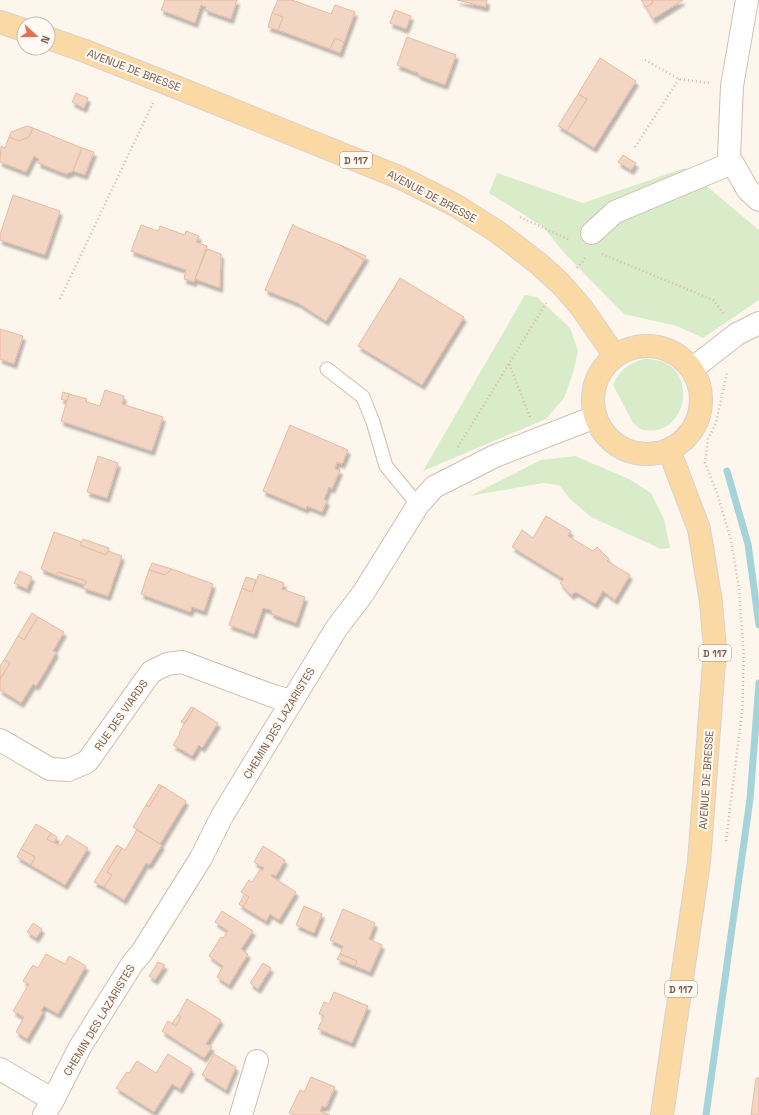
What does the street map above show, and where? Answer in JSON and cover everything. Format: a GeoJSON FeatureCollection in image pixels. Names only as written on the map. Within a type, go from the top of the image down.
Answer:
{"type":"FeatureCollection","features":[{"type":"Feature","properties":{"kind":"main road"},"geometry":{"type":"LineString","coordinates":[[0,22],[16,27]]}},
{"type":"Feature","properties":{"kind":"main road","name":"AVENUE DE BRESSE"},"geometry":{"type":"LineString","coordinates":[[56,41],[166,83],[401,178],[455,205],[500,233],[539,264],[561,284],[582,306],[615,356]]}},
{"type":"Feature","properties":{"kind":"main road"},"geometry":{"type":"LineString","coordinates":[[640,346],[655,346],[669,350],[682,358],[692,369],[698,382],[701,395],[701,409],[697,422],[690,434],[680,443],[669,450],[654,454],[639,454],[624,450],[612,442],[602,430],[595,417],[593,401],[595,384],[602,369],[615,356],[626,350],[640,346]]}},
{"type":"Feature","properties":{"kind":"main road","name":"AVENUE DE BRESSE"},"geometry":{"type":"LineString","coordinates":[[662,1115],[700,862],[715,649],[711,602],[699,529],[669,450]]}},
{"type":"Feature","properties":{"kind":"street"},"geometry":{"type":"LineString","coordinates":[[747,0],[732,86],[728,157],[748,190],[759,200]]}},
{"type":"Feature","properties":{"kind":"street"},"geometry":{"type":"LineString","coordinates":[[590,241],[615,212],[732,163]]}},
{"type":"Feature","properties":{"kind":"street"},"geometry":{"type":"LineString","coordinates":[[692,369],[737,334],[759,323]]}},
{"type":"Feature","properties":{"kind":"street","name":"CHEMIN DES LAZARISTES"},"geometry":{"type":"LineString","coordinates":[[48,1108],[80,1048],[132,964],[142,952],[201,858],[222,816],[292,700],[336,629],[364,592],[418,505],[434,487],[495,456],[595,417]]}},
{"type":"Feature","properties":{"kind":"street","name":"RUE DES VIARDS"},"geometry":{"type":"LineString","coordinates":[[0,740],[50,770],[68,770],[87,762],[151,672],[167,664],[182,662],[273,696],[292,700]]}},
{"type":"Feature","properties":{"kind":"street"},"geometry":{"type":"LineString","coordinates":[[241,1115],[257,1061]]}},
{"type":"Feature","properties":{"kind":"street"},"geometry":{"type":"LineString","coordinates":[[0,1069],[48,1108]]}},
{"type":"Feature","properties":{"kind":"lane"},"geometry":{"type":"LineString","coordinates":[[327,369],[363,397],[373,422],[386,466],[418,505]]}},
{"type":"Feature","properties":{"kind":"path"},"geometry":{"type":"LineString","coordinates":[[645,60],[679,79],[732,86]]}},
{"type":"Feature","properties":{"kind":"path"},"geometry":{"type":"LineString","coordinates":[[635,146],[679,79]]}},
{"type":"Feature","properties":{"kind":"path"},"geometry":{"type":"LineString","coordinates":[[60,299],[150,107],[166,83]]}},
{"type":"Feature","properties":{"kind":"path"},"geometry":{"type":"LineString","coordinates":[[455,453],[546,302],[584,260],[590,241],[713,300],[728,319]]}},
{"type":"Feature","properties":{"kind":"path"},"geometry":{"type":"LineString","coordinates":[[509,364],[530,418]]}},
{"type":"Feature","properties":{"kind":"green space"},"geometry":{"type":"Polygon","coordinates":[[[685,168],[759,230],[759,300],[703,338],[677,326],[624,314],[566,255],[542,226],[489,193],[497,173],[583,203],[685,168]]]}},
{"type":"Feature","properties":{"kind":"green space"},"geometry":{"type":"Polygon","coordinates":[[[525,295],[537,297],[570,328],[578,351],[573,373],[564,398],[546,419],[423,471],[525,295]]]}},
{"type":"Feature","properties":{"kind":"green space"},"geometry":{"type":"Polygon","coordinates":[[[644,359],[666,363],[675,370],[683,389],[683,399],[675,418],[668,425],[658,430],[642,430],[633,423],[613,385],[621,371],[629,365],[644,359]]]}},
{"type":"Feature","properties":{"kind":"green space"},"geometry":{"type":"Polygon","coordinates":[[[575,456],[629,479],[651,493],[664,519],[670,548],[661,549],[591,517],[570,499],[559,485],[543,483],[470,496],[541,460],[575,456]]]}},
{"type":"Feature","properties":{"kind":"building"},"geometry":{"type":"Polygon","coordinates":[[[165,0],[237,0],[231,19],[205,10],[206,7],[201,5],[195,23],[161,10],[165,0]]]}},
{"type":"Feature","properties":{"kind":"building"},"geometry":{"type":"Polygon","coordinates":[[[278,0],[292,0],[331,14],[335,5],[355,12],[344,42],[335,38],[330,49],[278,30],[283,17],[272,13],[278,0]]]}},
{"type":"Feature","properties":{"kind":"building"},"geometry":{"type":"Polygon","coordinates":[[[457,0],[487,0],[486,7],[457,0]]]}},
{"type":"Feature","properties":{"kind":"building"},"geometry":{"type":"Polygon","coordinates":[[[641,0],[652,0],[653,3],[646,7],[641,0]]]}},
{"type":"Feature","properties":{"kind":"building"},"geometry":{"type":"Polygon","coordinates":[[[652,0],[683,0],[653,19],[646,7],[653,3],[652,0]]]}},
{"type":"Feature","properties":{"kind":"building"},"geometry":{"type":"Polygon","coordinates":[[[395,10],[411,16],[406,29],[390,23],[395,10]]]}},
{"type":"Feature","properties":{"kind":"building"},"geometry":{"type":"Polygon","coordinates":[[[272,13],[283,17],[278,30],[268,27],[272,13]]]}},
{"type":"Feature","properties":{"kind":"building"},"geometry":{"type":"Polygon","coordinates":[[[407,37],[456,55],[445,85],[397,65],[407,37]]]}},
{"type":"Feature","properties":{"kind":"building"},"geometry":{"type":"Polygon","coordinates":[[[335,38],[344,42],[340,53],[330,49],[335,38]]]}},
{"type":"Feature","properties":{"kind":"building"},"geometry":{"type":"Polygon","coordinates":[[[600,58],[636,81],[594,148],[567,131],[587,99],[578,94],[600,58]]]}},
{"type":"Feature","properties":{"kind":"building"},"geometry":{"type":"Polygon","coordinates":[[[76,93],[88,98],[84,108],[72,102],[76,93]]]}},
{"type":"Feature","properties":{"kind":"building"},"geometry":{"type":"Polygon","coordinates":[[[578,94],[587,99],[567,131],[558,126],[578,94]]]}},
{"type":"Feature","properties":{"kind":"building"},"geometry":{"type":"Polygon","coordinates":[[[27,126],[33,128],[29,137],[19,141],[9,137],[11,132],[27,126]]]}},
{"type":"Feature","properties":{"kind":"building"},"geometry":{"type":"Polygon","coordinates":[[[33,128],[82,148],[73,171],[66,174],[38,163],[39,159],[34,156],[26,172],[0,162],[1,146],[5,148],[9,137],[19,141],[29,137],[33,128]]]}},
{"type":"Feature","properties":{"kind":"building"},"geometry":{"type":"Polygon","coordinates":[[[82,148],[94,152],[85,175],[73,171],[82,148]]]}},
{"type":"Feature","properties":{"kind":"building"},"geometry":{"type":"Polygon","coordinates":[[[623,155],[636,163],[631,170],[618,162],[623,155]]]}},
{"type":"Feature","properties":{"kind":"building"},"geometry":{"type":"Polygon","coordinates":[[[13,195],[60,211],[45,255],[0,240],[0,235],[13,195]]]}},
{"type":"Feature","properties":{"kind":"building"},"geometry":{"type":"Polygon","coordinates":[[[293,224],[294,226],[340,245],[364,260],[326,321],[298,303],[265,290],[293,224]]]}},
{"type":"Feature","properties":{"kind":"building"},"geometry":{"type":"Polygon","coordinates":[[[141,225],[158,231],[160,226],[185,235],[186,231],[199,236],[196,242],[207,246],[194,282],[184,279],[186,270],[131,251],[141,225]]]}},
{"type":"Feature","properties":{"kind":"building"},"geometry":{"type":"Polygon","coordinates":[[[340,245],[366,256],[364,260],[340,245]]]}},
{"type":"Feature","properties":{"kind":"building"},"geometry":{"type":"Polygon","coordinates":[[[207,249],[221,254],[220,288],[195,279],[207,249]]]}},
{"type":"Feature","properties":{"kind":"building"},"geometry":{"type":"Polygon","coordinates":[[[400,278],[464,317],[422,385],[358,346],[400,278]]]}},
{"type":"Feature","properties":{"kind":"building"},"geometry":{"type":"Polygon","coordinates":[[[0,329],[23,336],[14,364],[0,359],[0,329]]]}},
{"type":"Feature","properties":{"kind":"building"},"geometry":{"type":"Polygon","coordinates":[[[105,390],[124,396],[122,404],[163,417],[152,451],[61,421],[69,394],[87,399],[86,402],[100,406],[105,390]]]}},
{"type":"Feature","properties":{"kind":"building"},"geometry":{"type":"Polygon","coordinates":[[[63,392],[69,394],[67,401],[61,399],[63,392]]]}},
{"type":"Feature","properties":{"kind":"building"},"geometry":{"type":"Polygon","coordinates":[[[290,425],[348,450],[342,464],[337,462],[335,469],[340,470],[332,489],[329,487],[324,499],[327,501],[322,512],[307,506],[306,509],[263,491],[290,425]]]}},
{"type":"Feature","properties":{"kind":"building"},"geometry":{"type":"Polygon","coordinates":[[[98,456],[118,463],[107,498],[87,492],[98,456]]]}},
{"type":"Feature","properties":{"kind":"building"},"geometry":{"type":"Polygon","coordinates":[[[546,516],[571,531],[568,536],[593,551],[597,547],[609,559],[607,561],[630,575],[615,600],[603,591],[595,604],[576,592],[571,595],[560,583],[564,579],[512,547],[522,530],[533,538],[546,516]]]}},
{"type":"Feature","properties":{"kind":"building"},"geometry":{"type":"Polygon","coordinates":[[[54,532],[82,542],[80,545],[106,555],[108,551],[122,556],[108,596],[83,588],[86,581],[58,572],[56,575],[41,569],[54,532]]]}},
{"type":"Feature","properties":{"kind":"building"},"geometry":{"type":"Polygon","coordinates":[[[83,539],[109,548],[106,555],[80,545],[83,539]]]}},
{"type":"Feature","properties":{"kind":"building"},"geometry":{"type":"Polygon","coordinates":[[[152,563],[172,569],[165,575],[149,570],[152,563]]]}},
{"type":"Feature","properties":{"kind":"building"},"geometry":{"type":"Polygon","coordinates":[[[172,569],[213,584],[204,611],[192,607],[190,612],[141,594],[149,570],[165,575],[172,569]]]}},
{"type":"Feature","properties":{"kind":"building"},"geometry":{"type":"Polygon","coordinates":[[[20,571],[32,577],[27,589],[14,583],[20,571]]]}},
{"type":"Feature","properties":{"kind":"building"},"geometry":{"type":"Polygon","coordinates":[[[58,572],[86,581],[85,585],[56,575],[58,572]]]}},
{"type":"Feature","properties":{"kind":"building"},"geometry":{"type":"Polygon","coordinates":[[[259,574],[284,583],[282,589],[305,597],[296,623],[272,614],[271,610],[263,608],[254,634],[229,625],[242,588],[252,592],[259,574]]]}},
{"type":"Feature","properties":{"kind":"building"},"geometry":{"type":"Polygon","coordinates":[[[246,577],[256,580],[252,592],[242,588],[246,577]]]}},
{"type":"Feature","properties":{"kind":"building"},"geometry":{"type":"Polygon","coordinates":[[[32,613],[38,617],[24,640],[18,636],[32,613]]]}},
{"type":"Feature","properties":{"kind":"building"},"geometry":{"type":"Polygon","coordinates":[[[38,617],[64,632],[53,651],[56,652],[46,670],[36,686],[33,684],[21,703],[0,690],[0,679],[10,663],[4,660],[18,636],[24,640],[38,617]]]}},
{"type":"Feature","properties":{"kind":"building"},"geometry":{"type":"Polygon","coordinates":[[[4,660],[10,663],[0,679],[0,666],[4,660]]]}},
{"type":"Feature","properties":{"kind":"building"},"geometry":{"type":"Polygon","coordinates":[[[191,707],[194,708],[184,724],[181,722],[191,707]]]}},
{"type":"Feature","properties":{"kind":"building"},"geometry":{"type":"Polygon","coordinates":[[[194,708],[218,723],[202,748],[199,745],[192,756],[173,745],[194,708]]]}},
{"type":"Feature","properties":{"kind":"building"},"geometry":{"type":"Polygon","coordinates":[[[159,784],[162,786],[149,807],[146,805],[159,784]]]}},
{"type":"Feature","properties":{"kind":"building"},"geometry":{"type":"Polygon","coordinates":[[[162,786],[186,801],[160,844],[133,827],[146,805],[149,807],[162,786]]]}},
{"type":"Feature","properties":{"kind":"building"},"geometry":{"type":"Polygon","coordinates":[[[36,824],[51,833],[47,839],[60,846],[67,835],[88,848],[65,885],[31,865],[35,857],[21,849],[36,824]]]}},
{"type":"Feature","properties":{"kind":"building"},"geometry":{"type":"Polygon","coordinates":[[[137,830],[162,845],[149,865],[146,863],[124,900],[104,887],[112,875],[107,872],[122,848],[125,850],[137,830]]]}},
{"type":"Feature","properties":{"kind":"building"},"geometry":{"type":"Polygon","coordinates":[[[51,833],[57,837],[54,843],[47,839],[51,833]]]}},
{"type":"Feature","properties":{"kind":"building"},"geometry":{"type":"Polygon","coordinates":[[[117,845],[122,848],[107,872],[112,875],[104,887],[94,882],[117,845]]]}},
{"type":"Feature","properties":{"kind":"building"},"geometry":{"type":"Polygon","coordinates":[[[263,846],[285,860],[276,876],[272,874],[271,876],[296,892],[279,920],[270,914],[266,921],[243,907],[249,897],[241,892],[249,880],[252,882],[260,870],[262,871],[264,868],[254,862],[263,846]]]}},
{"type":"Feature","properties":{"kind":"building"},"geometry":{"type":"Polygon","coordinates":[[[21,849],[35,857],[31,865],[17,857],[21,849]]]}},
{"type":"Feature","properties":{"kind":"building"},"geometry":{"type":"Polygon","coordinates":[[[245,894],[249,897],[243,907],[239,904],[245,894]]]}},
{"type":"Feature","properties":{"kind":"building"},"geometry":{"type":"Polygon","coordinates":[[[304,906],[322,914],[314,933],[296,925],[304,906]]]}},
{"type":"Feature","properties":{"kind":"building"},"geometry":{"type":"Polygon","coordinates":[[[343,909],[375,923],[369,939],[382,945],[370,972],[355,966],[357,961],[340,954],[343,946],[330,940],[343,909]]]}},
{"type":"Feature","properties":{"kind":"building"},"geometry":{"type":"Polygon","coordinates":[[[222,911],[253,931],[241,949],[248,954],[229,985],[217,977],[223,966],[209,956],[221,937],[223,938],[228,931],[215,922],[222,911]]]}},
{"type":"Feature","properties":{"kind":"building"},"geometry":{"type":"Polygon","coordinates":[[[33,923],[42,929],[36,938],[27,932],[33,923]]]}},
{"type":"Feature","properties":{"kind":"building"},"geometry":{"type":"Polygon","coordinates":[[[46,954],[65,964],[69,956],[86,966],[58,1014],[44,1006],[41,1011],[43,1012],[27,1039],[16,1032],[24,1017],[13,1011],[29,984],[23,981],[33,965],[38,968],[46,954]]]}},
{"type":"Feature","properties":{"kind":"building"},"geometry":{"type":"Polygon","coordinates":[[[340,954],[357,961],[355,966],[337,959],[340,954]]]}},
{"type":"Feature","properties":{"kind":"building"},"geometry":{"type":"Polygon","coordinates":[[[158,962],[165,965],[155,980],[149,976],[158,962]]]}},
{"type":"Feature","properties":{"kind":"building"},"geometry":{"type":"Polygon","coordinates":[[[263,963],[271,968],[258,989],[250,983],[263,963]]]}},
{"type":"Feature","properties":{"kind":"building"},"geometry":{"type":"Polygon","coordinates":[[[334,992],[368,1006],[352,1043],[318,1029],[324,1016],[319,1014],[324,1002],[329,1004],[334,992]]]}},
{"type":"Feature","properties":{"kind":"building"},"geometry":{"type":"Polygon","coordinates":[[[187,999],[221,1020],[206,1044],[212,1047],[204,1058],[162,1031],[168,1021],[176,1026],[181,1017],[178,1015],[187,999]]]}},
{"type":"Feature","properties":{"kind":"building"},"geometry":{"type":"Polygon","coordinates":[[[178,1015],[181,1017],[176,1026],[172,1023],[178,1015]]]}},
{"type":"Feature","properties":{"kind":"building"},"geometry":{"type":"Polygon","coordinates":[[[168,1054],[192,1069],[180,1089],[172,1084],[154,1112],[116,1088],[137,1061],[156,1073],[168,1054]]]}},
{"type":"Feature","properties":{"kind":"building"},"geometry":{"type":"Polygon","coordinates":[[[214,1054],[236,1067],[226,1090],[202,1075],[214,1054]]]}},
{"type":"Feature","properties":{"kind":"building"},"geometry":{"type":"Polygon","coordinates":[[[311,1077],[335,1087],[326,1107],[322,1106],[320,1111],[330,1115],[294,1115],[289,1113],[300,1090],[304,1092],[311,1077]]]}},
{"type":"Feature","properties":{"kind":"building"},"geometry":{"type":"Polygon","coordinates":[[[756,1078],[759,1078],[759,1115],[751,1115],[756,1078]]]}},
{"type":"Feature","properties":{"kind":"waterway"},"geometry":{"type":"LineString","coordinates":[[727,471],[748,544],[759,625]]}},
{"type":"Feature","properties":{"kind":"waterway"},"geometry":{"type":"LineString","coordinates":[[706,1115],[750,799],[759,683]]}}]}
